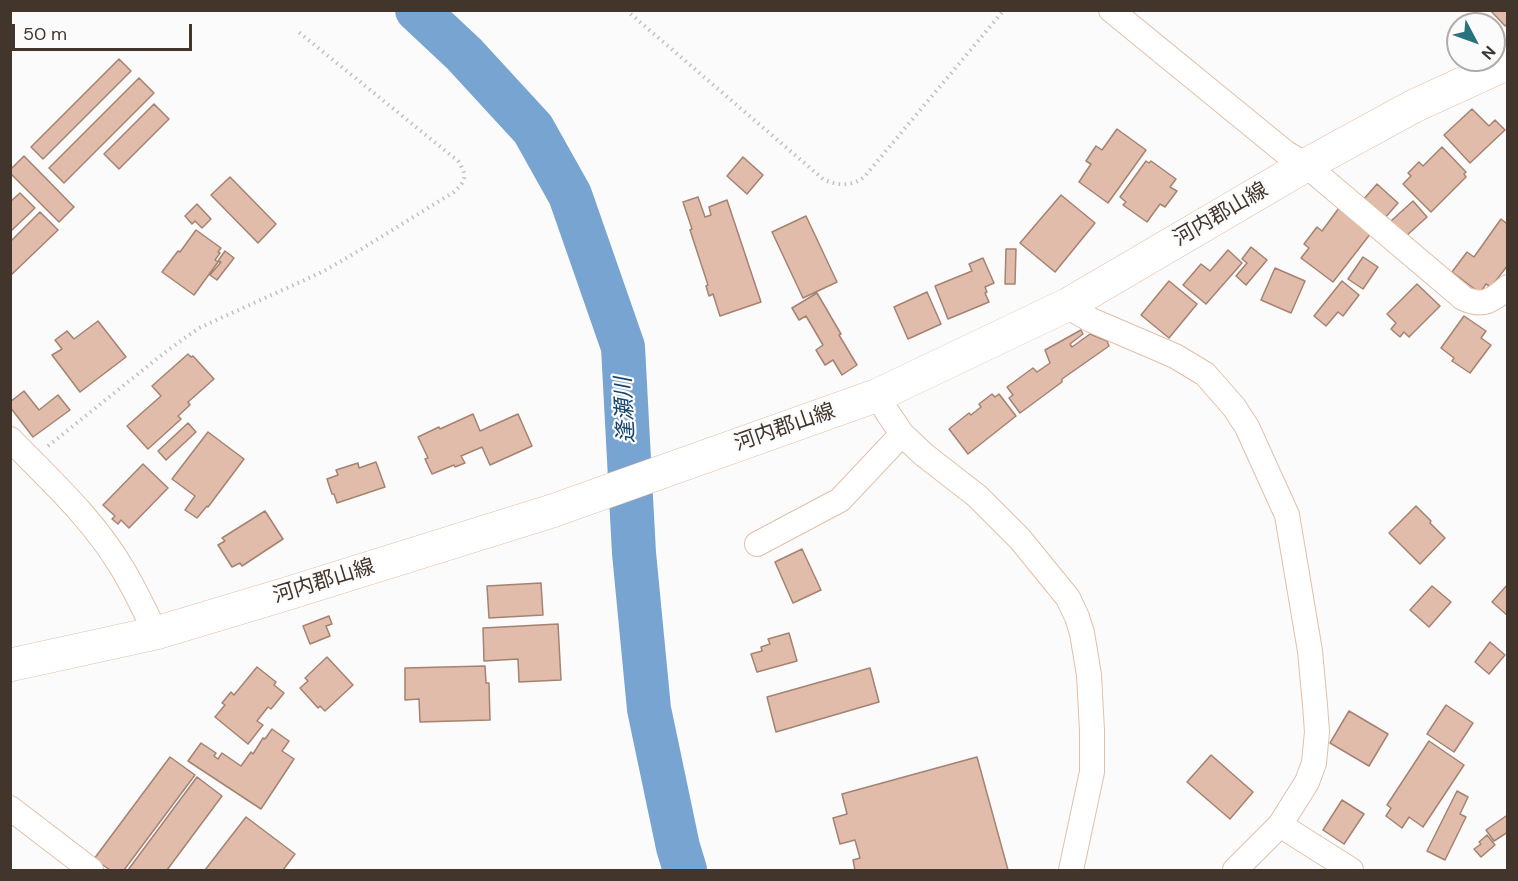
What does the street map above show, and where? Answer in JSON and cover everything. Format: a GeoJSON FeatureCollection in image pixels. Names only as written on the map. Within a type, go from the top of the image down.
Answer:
{"type":"FeatureCollection","features":[{"type":"Feature","properties":{"kind":"main road","name":"河内郡山線"},"geometry":{"type":"LineString","coordinates":[[10,665],[156,633],[552,511],[878,395],[1070,304],[1306,165],[1414,106],[1508,63]]}},
{"type":"Feature","properties":{"kind":"street"},"geometry":{"type":"LineString","coordinates":[[1111,10],[1287,153],[1306,165],[1463,298],[1470,302],[1485,302],[1495,299],[1508,287]]}},
{"type":"Feature","properties":{"kind":"street"},"geometry":{"type":"LineString","coordinates":[[1070,304],[1077,312],[1091,320],[1175,356],[1205,374],[1234,407],[1247,428],[1287,515],[1310,651],[1317,732],[1314,763],[1307,782],[1280,825],[1235,870]]}},
{"type":"Feature","properties":{"kind":"street"},"geometry":{"type":"LineString","coordinates":[[878,395],[902,434],[923,454],[977,496],[1020,539],[1068,598],[1077,617],[1089,675],[1092,772],[1071,870]]}},
{"type":"Feature","properties":{"kind":"street"},"geometry":{"type":"LineString","coordinates":[[757,544],[840,500],[902,434]]}},
{"type":"Feature","properties":{"kind":"street"},"geometry":{"type":"LineString","coordinates":[[10,440],[69,498],[95,529],[122,567],[156,633]]}},
{"type":"Feature","properties":{"kind":"street"},"geometry":{"type":"LineString","coordinates":[[10,808],[91,870]]}},
{"type":"Feature","properties":{"kind":"street"},"geometry":{"type":"LineString","coordinates":[[1280,825],[1351,870]]}},
{"type":"Feature","properties":{"kind":"path"},"geometry":{"type":"LineString","coordinates":[[626,10],[823,179],[837,184],[859,181],[865,176],[1004,10]]}},
{"type":"Feature","properties":{"kind":"path"},"geometry":{"type":"LineString","coordinates":[[31,460],[198,328],[322,272],[369,245],[462,185],[465,178],[464,170],[458,161],[296,30]]}},
{"type":"Feature","properties":{"kind":"building"},"geometry":{"type":"Polygon","coordinates":[[[1490,10],[1508,10],[1508,23],[1506,25],[1506,12],[1490,10]]]}},
{"type":"Feature","properties":{"kind":"building"},"geometry":{"type":"Polygon","coordinates":[[[119,59],[131,71],[43,159],[31,147],[119,59]]]}},
{"type":"Feature","properties":{"kind":"building"},"geometry":{"type":"Polygon","coordinates":[[[139,78],[154,93],[64,183],[49,168],[139,78]]]}},
{"type":"Feature","properties":{"kind":"building"},"geometry":{"type":"Polygon","coordinates":[[[154,104],[169,119],[119,169],[104,154],[154,104]]]}},
{"type":"Feature","properties":{"kind":"building"},"geometry":{"type":"Polygon","coordinates":[[[1472,109],[1489,126],[1495,120],[1505,130],[1470,163],[1444,135],[1472,109]]]}},
{"type":"Feature","properties":{"kind":"building"},"geometry":{"type":"Polygon","coordinates":[[[1117,129],[1146,150],[1108,203],[1079,182],[1091,164],[1086,161],[1096,146],[1102,150],[1117,129]]]}},
{"type":"Feature","properties":{"kind":"building"},"geometry":{"type":"Polygon","coordinates":[[[1442,147],[1466,172],[1464,174],[1466,177],[1431,212],[1403,184],[1411,176],[1408,173],[1419,162],[1423,166],[1442,147]]]}},
{"type":"Feature","properties":{"kind":"building"},"geometry":{"type":"Polygon","coordinates":[[[24,156],[74,207],[59,222],[10,173],[10,170],[24,156]]]}},
{"type":"Feature","properties":{"kind":"building"},"geometry":{"type":"Polygon","coordinates":[[[743,157],[763,175],[747,194],[727,176],[743,157]]]}},
{"type":"Feature","properties":{"kind":"building"},"geometry":{"type":"Polygon","coordinates":[[[1146,161],[1149,163],[1151,161],[1176,179],[1170,187],[1177,191],[1165,207],[1160,204],[1147,222],[1123,205],[1126,202],[1120,197],[1146,161]]]}},
{"type":"Feature","properties":{"kind":"building"},"geometry":{"type":"Polygon","coordinates":[[[230,177],[276,224],[258,243],[211,195],[230,177]]]}},
{"type":"Feature","properties":{"kind":"building"},"geometry":{"type":"Polygon","coordinates":[[[1377,184],[1398,203],[1384,219],[1363,200],[1377,184]]]}},
{"type":"Feature","properties":{"kind":"building"},"geometry":{"type":"Polygon","coordinates":[[[20,193],[35,208],[10,232],[10,202],[20,193]]]}},
{"type":"Feature","properties":{"kind":"building"},"geometry":{"type":"Polygon","coordinates":[[[1061,195],[1095,223],[1055,272],[1020,243],[1061,195]]]}},
{"type":"Feature","properties":{"kind":"building"},"geometry":{"type":"Polygon","coordinates":[[[698,197],[705,217],[711,215],[709,207],[727,200],[761,302],[720,316],[713,294],[709,296],[706,286],[708,285],[683,202],[698,197]]]}},
{"type":"Feature","properties":{"kind":"building"},"geometry":{"type":"Polygon","coordinates":[[[1413,201],[1427,217],[1405,237],[1391,221],[1413,201]]]}},
{"type":"Feature","properties":{"kind":"building"},"geometry":{"type":"Polygon","coordinates":[[[197,204],[211,219],[202,228],[195,221],[192,224],[185,216],[197,204]]]}},
{"type":"Feature","properties":{"kind":"building"},"geometry":{"type":"Polygon","coordinates":[[[1339,208],[1371,233],[1333,282],[1301,258],[1309,248],[1304,244],[1317,227],[1322,231],[1339,208]]]}},
{"type":"Feature","properties":{"kind":"building"},"geometry":{"type":"Polygon","coordinates":[[[40,212],[58,230],[10,276],[10,242],[40,212]]]}},
{"type":"Feature","properties":{"kind":"building"},"geometry":{"type":"Polygon","coordinates":[[[806,216],[837,282],[803,298],[772,232],[806,216]]]}},
{"type":"Feature","properties":{"kind":"building"},"geometry":{"type":"Polygon","coordinates":[[[1501,219],[1506,223],[1508,221],[1508,265],[1491,287],[1486,284],[1480,293],[1452,272],[1467,252],[1474,257],[1501,219]]]}},
{"type":"Feature","properties":{"kind":"building"},"geometry":{"type":"Polygon","coordinates":[[[196,230],[221,248],[215,260],[218,262],[194,295],[162,272],[196,230]]]}},
{"type":"Feature","properties":{"kind":"building"},"geometry":{"type":"Polygon","coordinates":[[[1251,247],[1267,260],[1246,285],[1236,276],[1247,263],[1242,259],[1251,247]]]}},
{"type":"Feature","properties":{"kind":"building"},"geometry":{"type":"Polygon","coordinates":[[[1006,249],[1016,249],[1015,284],[1005,284],[1006,249]]]}},
{"type":"Feature","properties":{"kind":"building"},"geometry":{"type":"Polygon","coordinates":[[[1228,250],[1242,263],[1206,304],[1183,285],[1201,264],[1210,271],[1228,250]]]}},
{"type":"Feature","properties":{"kind":"building"},"geometry":{"type":"Polygon","coordinates":[[[225,251],[234,258],[217,280],[210,275],[221,262],[218,261],[225,251]]]}},
{"type":"Feature","properties":{"kind":"building"},"geometry":{"type":"Polygon","coordinates":[[[1363,257],[1378,267],[1363,289],[1348,279],[1363,257]]]}},
{"type":"Feature","properties":{"kind":"building"},"geometry":{"type":"Polygon","coordinates":[[[983,258],[994,283],[985,287],[989,302],[948,319],[935,286],[972,271],[969,264],[983,258]]]}},
{"type":"Feature","properties":{"kind":"building"},"geometry":{"type":"Polygon","coordinates":[[[1275,268],[1305,281],[1291,313],[1261,300],[1275,268]]]}},
{"type":"Feature","properties":{"kind":"building"},"geometry":{"type":"Polygon","coordinates":[[[1169,281],[1197,304],[1169,338],[1141,315],[1169,281]]]}},
{"type":"Feature","properties":{"kind":"building"},"geometry":{"type":"Polygon","coordinates":[[[1342,281],[1359,295],[1343,316],[1338,312],[1326,326],[1314,316],[1342,281]]]}},
{"type":"Feature","properties":{"kind":"building"},"geometry":{"type":"Polygon","coordinates":[[[1417,284],[1440,306],[1409,337],[1404,332],[1400,337],[1391,329],[1396,323],[1387,314],[1417,284]]]}},
{"type":"Feature","properties":{"kind":"building"},"geometry":{"type":"Polygon","coordinates":[[[927,292],[941,324],[908,339],[894,307],[927,292]]]}},
{"type":"Feature","properties":{"kind":"building"},"geometry":{"type":"Polygon","coordinates":[[[817,293],[857,365],[842,375],[833,360],[825,365],[816,350],[823,345],[806,316],[799,320],[792,308],[817,293]]]}},
{"type":"Feature","properties":{"kind":"building"},"geometry":{"type":"Polygon","coordinates":[[[1464,316],[1486,331],[1481,338],[1491,345],[1470,373],[1452,361],[1454,358],[1441,348],[1464,316]]]}},
{"type":"Feature","properties":{"kind":"building"},"geometry":{"type":"Polygon","coordinates":[[[98,321],[126,357],[80,392],[52,355],[62,349],[55,340],[67,331],[74,339],[98,321]]]}},
{"type":"Feature","properties":{"kind":"building"},"geometry":{"type":"Polygon","coordinates":[[[1081,330],[1083,334],[1070,344],[1072,347],[1090,334],[1107,341],[1109,346],[1062,379],[1062,382],[1020,413],[1009,398],[1013,395],[1007,387],[1033,368],[1037,372],[1050,363],[1045,350],[1081,330]]]}},
{"type":"Feature","properties":{"kind":"building"},"geometry":{"type":"Polygon","coordinates":[[[188,354],[193,356],[214,379],[188,402],[190,405],[178,416],[181,419],[148,449],[127,426],[161,396],[152,386],[188,354]]]}},
{"type":"Feature","properties":{"kind":"building"},"geometry":{"type":"Polygon","coordinates":[[[24,391],[39,410],[58,395],[70,410],[33,437],[10,407],[10,402],[24,391]]]}},
{"type":"Feature","properties":{"kind":"building"},"geometry":{"type":"Polygon","coordinates":[[[992,394],[995,397],[999,394],[1016,416],[968,454],[949,429],[969,413],[971,415],[981,407],[979,404],[992,394]]]}},
{"type":"Feature","properties":{"kind":"building"},"geometry":{"type":"Polygon","coordinates":[[[473,414],[480,431],[518,414],[532,446],[490,465],[482,447],[461,456],[465,463],[432,474],[425,459],[428,458],[418,437],[473,414]]]}},
{"type":"Feature","properties":{"kind":"building"},"geometry":{"type":"Polygon","coordinates":[[[188,423],[196,432],[166,460],[158,451],[188,423]]]}},
{"type":"Feature","properties":{"kind":"building"},"geometry":{"type":"Polygon","coordinates":[[[208,432],[244,459],[197,518],[185,510],[195,496],[172,479],[208,432]]]}},
{"type":"Feature","properties":{"kind":"building"},"geometry":{"type":"Polygon","coordinates":[[[376,462],[385,487],[337,503],[327,479],[338,475],[336,470],[358,463],[359,468],[376,462]]]}},
{"type":"Feature","properties":{"kind":"building"},"geometry":{"type":"Polygon","coordinates":[[[143,464],[168,488],[129,528],[121,520],[118,524],[112,519],[115,516],[103,505],[143,464]]]}},
{"type":"Feature","properties":{"kind":"building"},"geometry":{"type":"Polygon","coordinates":[[[1416,506],[1445,538],[1420,564],[1389,533],[1416,506]]]}},
{"type":"Feature","properties":{"kind":"building"},"geometry":{"type":"Polygon","coordinates":[[[265,511],[283,539],[242,566],[240,563],[232,567],[218,545],[225,541],[222,538],[265,511]]]}},
{"type":"Feature","properties":{"kind":"building"},"geometry":{"type":"Polygon","coordinates":[[[802,549],[821,590],[793,603],[775,562],[802,549]]]}},
{"type":"Feature","properties":{"kind":"building"},"geometry":{"type":"Polygon","coordinates":[[[541,583],[543,615],[489,618],[487,586],[541,583]]]}},
{"type":"Feature","properties":{"kind":"building"},"geometry":{"type":"Polygon","coordinates":[[[1508,584],[1508,616],[1492,602],[1508,584]]]}},
{"type":"Feature","properties":{"kind":"building"},"geometry":{"type":"Polygon","coordinates":[[[1432,586],[1451,602],[1429,627],[1410,610],[1432,586]]]}},
{"type":"Feature","properties":{"kind":"building"},"geometry":{"type":"Polygon","coordinates":[[[329,616],[332,624],[326,626],[330,636],[310,644],[303,626],[329,616]]]}},
{"type":"Feature","properties":{"kind":"building"},"geometry":{"type":"Polygon","coordinates":[[[558,624],[561,680],[519,682],[518,659],[484,661],[483,628],[558,624]]]}},
{"type":"Feature","properties":{"kind":"building"},"geometry":{"type":"Polygon","coordinates":[[[789,633],[797,661],[757,672],[751,654],[762,651],[761,647],[770,644],[768,639],[789,633]]]}},
{"type":"Feature","properties":{"kind":"building"},"geometry":{"type":"Polygon","coordinates":[[[1490,642],[1505,655],[1489,674],[1475,662],[1490,642]]]}},
{"type":"Feature","properties":{"kind":"building"},"geometry":{"type":"Polygon","coordinates":[[[327,657],[353,685],[325,711],[320,706],[318,708],[300,688],[308,681],[305,678],[327,657]]]}},
{"type":"Feature","properties":{"kind":"building"},"geometry":{"type":"Polygon","coordinates":[[[485,666],[486,683],[489,683],[490,720],[420,722],[419,699],[405,700],[405,668],[485,666]]]}},
{"type":"Feature","properties":{"kind":"building"},"geometry":{"type":"Polygon","coordinates":[[[257,667],[276,682],[274,685],[284,693],[257,721],[263,725],[248,744],[215,717],[225,705],[222,703],[231,692],[234,695],[257,667]]]}},
{"type":"Feature","properties":{"kind":"building"},"geometry":{"type":"Polygon","coordinates":[[[870,668],[879,702],[776,732],[767,697],[870,668]]]}},
{"type":"Feature","properties":{"kind":"building"},"geometry":{"type":"Polygon","coordinates":[[[1446,705],[1473,723],[1454,752],[1427,734],[1446,705]]]}},
{"type":"Feature","properties":{"kind":"building"},"geometry":{"type":"Polygon","coordinates":[[[1349,711],[1388,734],[1369,766],[1330,743],[1349,711]]]}},
{"type":"Feature","properties":{"kind":"building"},"geometry":{"type":"Polygon","coordinates":[[[272,729],[289,741],[282,751],[294,759],[261,809],[188,761],[201,743],[216,753],[214,756],[218,759],[222,753],[241,766],[272,729]]]}},
{"type":"Feature","properties":{"kind":"building"},"geometry":{"type":"Polygon","coordinates":[[[1429,741],[1464,765],[1423,827],[1409,817],[1402,828],[1386,816],[1391,808],[1387,805],[1429,741]]]}},
{"type":"Feature","properties":{"kind":"building"},"geometry":{"type":"Polygon","coordinates":[[[1211,755],[1253,792],[1230,819],[1187,782],[1211,755]]]}},
{"type":"Feature","properties":{"kind":"building"},"geometry":{"type":"Polygon","coordinates":[[[170,757],[195,775],[124,870],[110,870],[94,859],[170,757]]]}},
{"type":"Feature","properties":{"kind":"building"},"geometry":{"type":"Polygon","coordinates":[[[977,757],[1008,870],[855,870],[853,860],[860,858],[855,840],[840,844],[833,818],[847,814],[842,794],[977,757]]]}},
{"type":"Feature","properties":{"kind":"building"},"geometry":{"type":"Polygon","coordinates":[[[197,777],[222,796],[167,870],[128,870],[197,777]]]}},
{"type":"Feature","properties":{"kind":"building"},"geometry":{"type":"Polygon","coordinates":[[[1457,791],[1468,797],[1460,814],[1466,817],[1445,860],[1427,851],[1457,791]]]}},
{"type":"Feature","properties":{"kind":"building"},"geometry":{"type":"Polygon","coordinates":[[[1342,800],[1364,814],[1344,844],[1323,830],[1342,800]]]}},
{"type":"Feature","properties":{"kind":"building"},"geometry":{"type":"Polygon","coordinates":[[[1506,816],[1508,832],[1494,841],[1486,830],[1506,816]]]}},
{"type":"Feature","properties":{"kind":"building"},"geometry":{"type":"Polygon","coordinates":[[[246,817],[295,854],[283,870],[205,870],[246,817]]]}},
{"type":"Feature","properties":{"kind":"building"},"geometry":{"type":"Polygon","coordinates":[[[1487,835],[1495,845],[1481,857],[1474,849],[1487,835]]]}},
{"type":"Feature","properties":{"kind":"waterway","name":"逢瀬川"},"geometry":{"type":"LineString","coordinates":[[417,10],[464,54],[533,129],[570,195],[623,347],[634,553],[649,709],[678,847],[685,870]]}}]}
